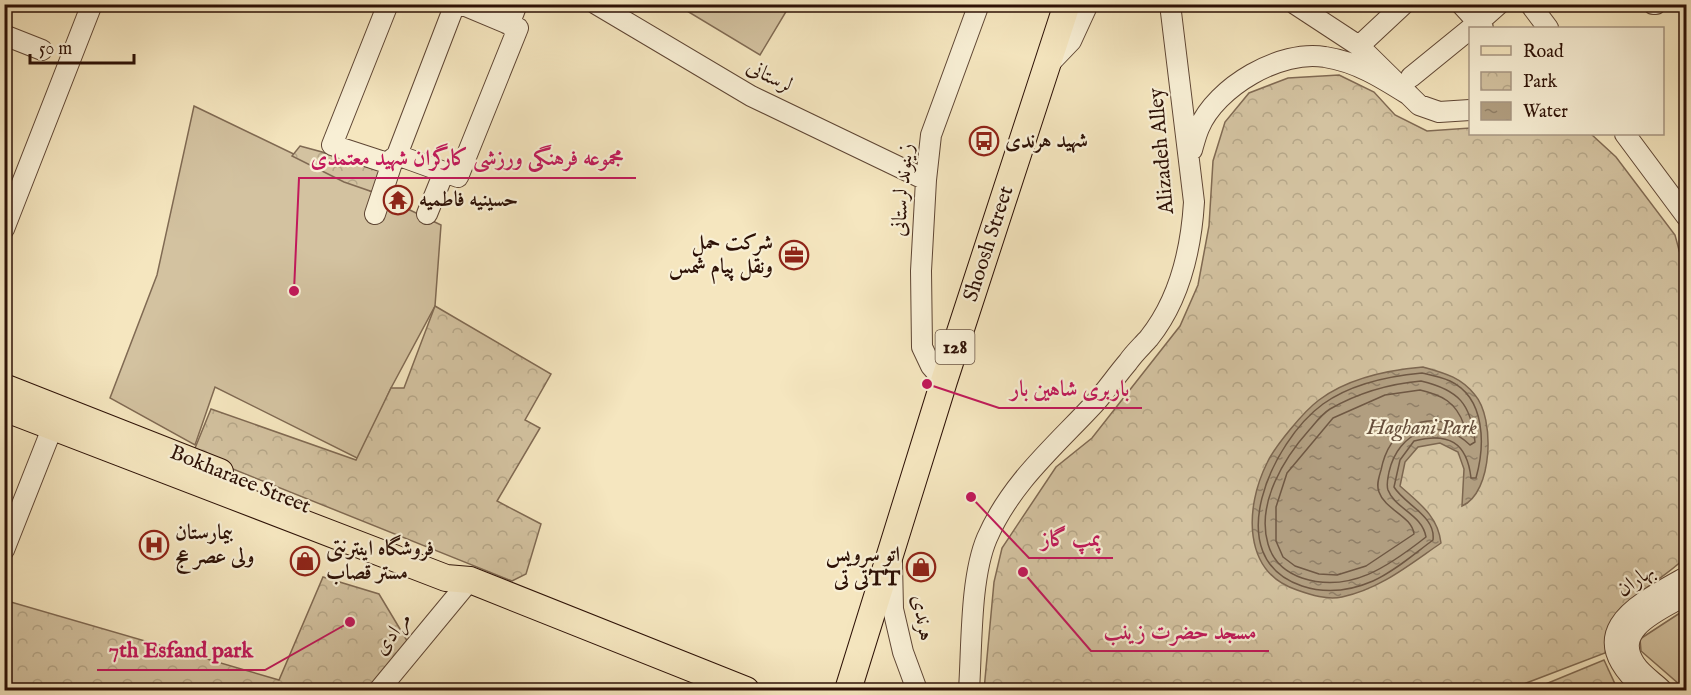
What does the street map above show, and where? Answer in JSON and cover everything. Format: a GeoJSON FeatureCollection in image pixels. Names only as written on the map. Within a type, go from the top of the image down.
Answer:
{"type":"FeatureCollection","features":[{"type":"Feature","properties":{"kind":"main road","name":"Shoosh Street"},"geometry":{"type":"LineString","coordinates":[[848,690],[944,381],[1067,4]]}},
{"type":"Feature","properties":{"kind":"main road","name":"Bokharaee Street"},"geometry":{"type":"LineString","coordinates":[[4,387],[100,434],[446,578],[470,580],[746,690]]}},
{"type":"Feature","properties":{"kind":"main road","name":"Bokharaee Street"},"geometry":{"type":"LineString","coordinates":[[4,408],[53,426],[100,434]]}},
{"type":"Feature","properties":{"kind":"street"},"geometry":{"type":"LineString","coordinates":[[4,230],[92,4]]}},
{"type":"Feature","properties":{"kind":"street"},"geometry":{"type":"LineString","coordinates":[[388,4],[332,145],[387,163],[395,158],[451,174]]}},
{"type":"Feature","properties":{"kind":"street"},"geometry":{"type":"LineString","coordinates":[[375,214],[455,4]]}},
{"type":"Feature","properties":{"kind":"street"},"geometry":{"type":"LineString","coordinates":[[426,214],[451,174],[518,28],[460,4]]}},
{"type":"Feature","properties":{"kind":"street"},"geometry":{"type":"LineString","coordinates":[[509,25],[517,4]]}},
{"type":"Feature","properties":{"kind":"street","name":"لرستانی"},"geometry":{"type":"LineString","coordinates":[[596,4],[751,96],[926,180]]}},
{"type":"Feature","properties":{"kind":"street","name":"زینوند لرستانی"},"geometry":{"type":"LineString","coordinates":[[944,381],[931,366],[922,347],[921,271],[926,180],[931,135],[979,4]]}},
{"type":"Feature","properties":{"kind":"street"},"geometry":{"type":"LineString","coordinates":[[1047,66],[1071,41],[1088,4]]}},
{"type":"Feature","properties":{"kind":"street","name":"Alizadeh Alley"},"geometry":{"type":"LineString","coordinates":[[969,690],[979,563],[987,539],[1014,489],[1108,387],[1149,338],[1173,299],[1184,269],[1192,231],[1194,202],[1170,4]]}},
{"type":"Feature","properties":{"kind":"street"},"geometry":{"type":"LineString","coordinates":[[1359,46],[1404,4]]}},
{"type":"Feature","properties":{"kind":"street"},"geometry":{"type":"LineString","coordinates":[[1461,4],[1476,27],[1499,4]]}},
{"type":"Feature","properties":{"kind":"street"},"geometry":{"type":"LineString","coordinates":[[1530,4],[1547,27]]}},
{"type":"Feature","properties":{"kind":"street"},"geometry":{"type":"LineString","coordinates":[[1308,8],[1410,86],[1429,110],[1469,110]]}},
{"type":"Feature","properties":{"kind":"street"},"geometry":{"type":"LineString","coordinates":[[1410,86],[1469,33]]}},
{"type":"Feature","properties":{"kind":"street"},"geometry":{"type":"LineString","coordinates":[[4,35],[42,50]]}},
{"type":"Feature","properties":{"kind":"street"},"geometry":{"type":"LineString","coordinates":[[1190,158],[1199,126],[1220,100],[1235,85],[1284,60],[1323,56],[1410,86]]}},
{"type":"Feature","properties":{"kind":"street"},"geometry":{"type":"LineString","coordinates":[[1626,135],[1686,216]]}},
{"type":"Feature","properties":{"kind":"street"},"geometry":{"type":"LineString","coordinates":[[4,550],[53,426]]}},
{"type":"Feature","properties":{"kind":"street","name":"هرندی"},"geometry":{"type":"LineString","coordinates":[[892,551],[893,609],[903,652],[917,690]]}},
{"type":"Feature","properties":{"kind":"street","name":"بهاران"},"geometry":{"type":"LineString","coordinates":[[1645,690],[1626,674],[1616,658],[1614,648],[1620,626],[1625,616],[1642,601],[1686,576]]}},
{"type":"Feature","properties":{"kind":"street","name":"مرادی"},"geometry":{"type":"LineString","coordinates":[[379,690],[470,580]]}},
{"type":"Feature","properties":{"kind":"street","name":"بهاران"},"geometry":{"type":"LineString","coordinates":[[1662,690],[1635,665],[1629,646],[1630,636],[1638,624],[1686,595]]}},
{"type":"Feature","properties":{"kind":"green space"},"geometry":{"type":"Polygon","coordinates":[[[677,5],[790,5],[760,55],[677,5]]]}},
{"type":"Feature","properties":{"kind":"green space","name":"Haghani Park"},"geometry":{"type":"Polygon","coordinates":[[[1339,75],[1374,92],[1395,115],[1427,131],[1469,128],[1469,135],[1592,135],[1616,157],[1675,235],[1686,276],[1686,557],[1622,610],[1611,627],[1605,653],[1508,690],[984,690],[994,582],[1002,548],[1056,467],[1092,438],[1180,326],[1198,285],[1209,226],[1213,161],[1225,122],[1249,93],[1288,78],[1339,75]]]}},
{"type":"Feature","properties":{"kind":"green space"},"geometry":{"type":"Polygon","coordinates":[[[194,106],[441,225],[435,306],[391,388],[359,459],[215,387],[195,445],[110,398],[157,275],[194,106]]]}},
{"type":"Feature","properties":{"kind":"green space"},"geometry":{"type":"Polygon","coordinates":[[[300,146],[326,153],[328,149],[386,168],[373,192],[344,182],[292,156],[300,146]]]}},
{"type":"Feature","properties":{"kind":"green space"},"geometry":{"type":"Polygon","coordinates":[[[435,306],[551,374],[525,420],[540,428],[497,501],[541,524],[526,574],[512,581],[193,453],[211,409],[356,460],[391,388],[404,388],[435,306]]]}},
{"type":"Feature","properties":{"kind":"green space"},"geometry":{"type":"Polygon","coordinates":[[[323,577],[379,594],[409,644],[369,690],[5,690],[4,600],[279,680],[323,577]]]}},
{"type":"Feature","properties":{"kind":"green space"},"geometry":{"type":"Polygon","coordinates":[[[1686,609],[1686,690],[1641,651],[1640,639],[1686,609]]]}},
{"type":"Feature","properties":{"kind":"green space"},"geometry":{"type":"Polygon","coordinates":[[[1604,660],[1616,686],[1621,690],[1531,690],[1604,660]]]}},
{"type":"Feature","properties":{"kind":"water"},"geometry":{"type":"Polygon","coordinates":[[[1423,367],[1445,374],[1464,384],[1475,395],[1481,406],[1486,420],[1488,454],[1480,486],[1472,498],[1462,506],[1464,469],[1458,452],[1440,443],[1418,447],[1405,462],[1400,486],[1421,504],[1432,518],[1441,543],[1382,582],[1342,597],[1313,595],[1279,581],[1266,569],[1258,554],[1253,536],[1252,518],[1260,480],[1276,448],[1306,412],[1330,392],[1369,376],[1423,367]]]}},
{"type":"Feature","properties":{"kind":"place","name":"شهید هرندی"},"geometry":{"type":"Point","coordinates":[984,141]}},
{"type":"Feature","properties":{"kind":"place","name":"حسینیه فاطمیه"},"geometry":{"type":"Point","coordinates":[398,200]}},
{"type":"Feature","properties":{"kind":"place","name":"شرکت حمل ونقل پیام شمس"},"geometry":{"type":"Point","coordinates":[794,255]}},
{"type":"Feature","properties":{"kind":"place","name":"مجموعه فرهنگی ورزشی کارگران شهید معتمدی"},"geometry":{"type":"Point","coordinates":[294,291]}},
{"type":"Feature","properties":{"kind":"place","name":"باربری شاهین بار"},"geometry":{"type":"Point","coordinates":[927,384]}},
{"type":"Feature","properties":{"kind":"place","name":"پمپ گاز"},"geometry":{"type":"Point","coordinates":[971,497]}},
{"type":"Feature","properties":{"kind":"place","name":"بیمارستان ولی عصر عج"},"geometry":{"type":"Point","coordinates":[154,545]}},
{"type":"Feature","properties":{"kind":"place","name":"فروشگاه اینترنتی مستر قصاب"},"geometry":{"type":"Point","coordinates":[305,561]}},
{"type":"Feature","properties":{"kind":"place","name":"اتو سرویس تی تیTT"},"geometry":{"type":"Point","coordinates":[921,567]}},
{"type":"Feature","properties":{"kind":"place","name":"مسجد حضرت زینب"},"geometry":{"type":"Point","coordinates":[1023,572]}},
{"type":"Feature","properties":{"kind":"place","name":"7th Esfand park"},"geometry":{"type":"Point","coordinates":[350,622]}}]}
